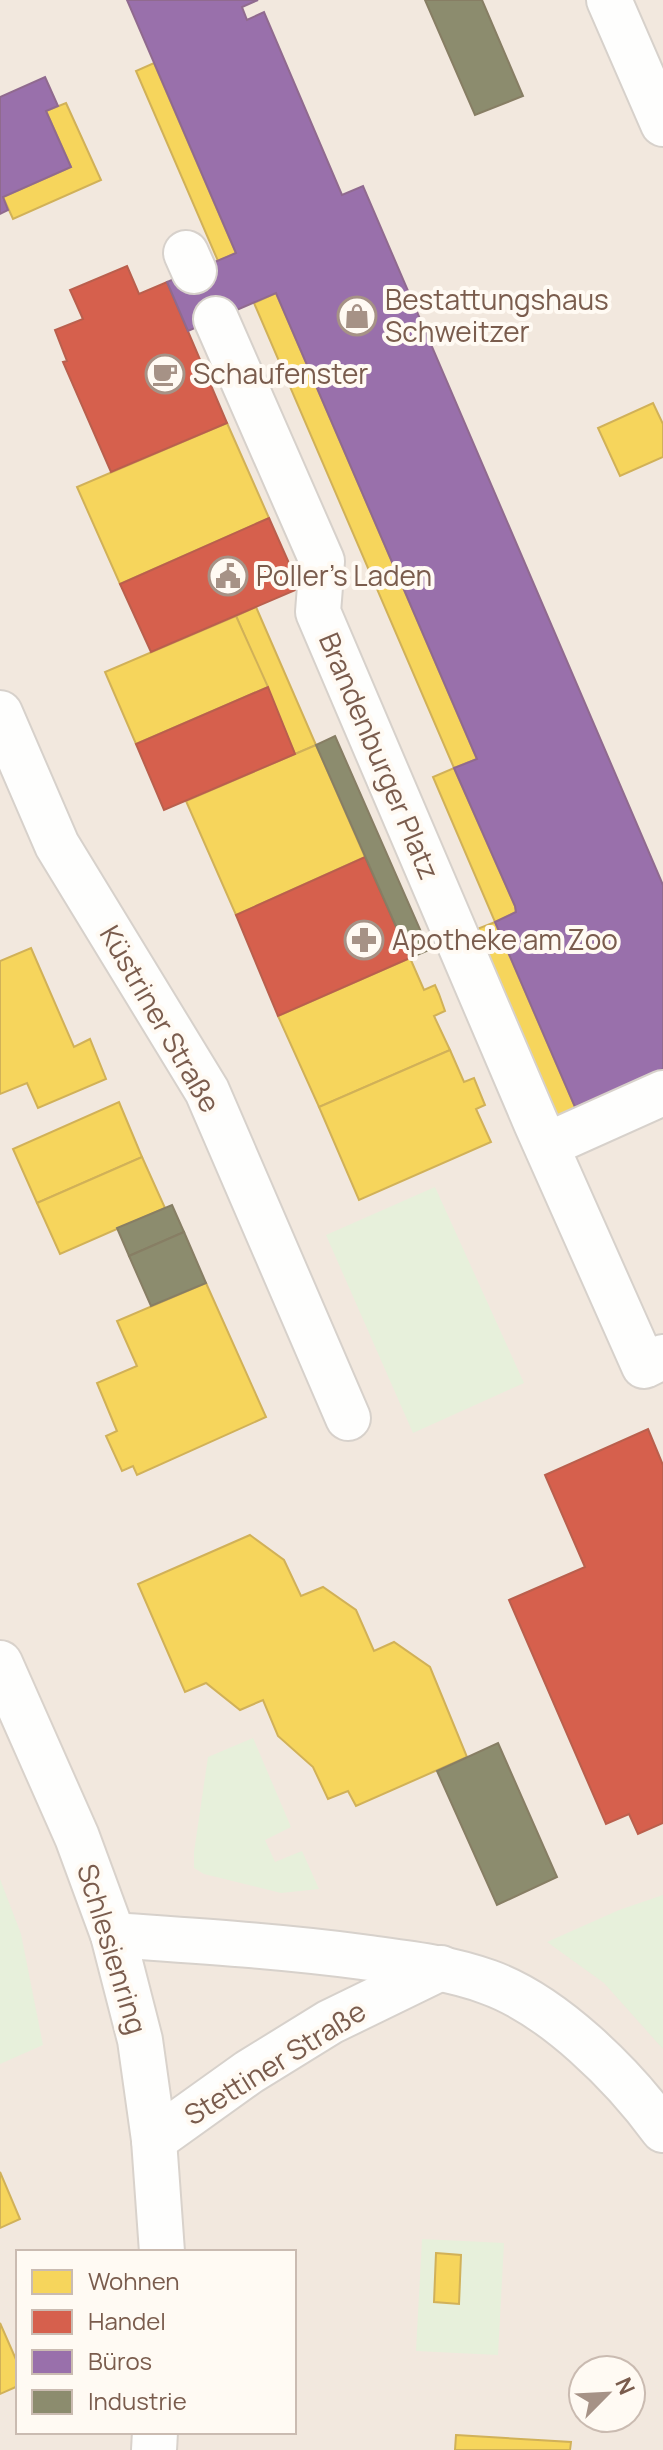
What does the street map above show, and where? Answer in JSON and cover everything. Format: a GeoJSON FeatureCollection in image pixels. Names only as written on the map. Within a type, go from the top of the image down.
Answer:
{"type":"FeatureCollection","features":[{"type":"Feature","properties":{"kind":"street"},"geometry":{"type":"LineString","coordinates":[[609,0],[663,124]]}},
{"type":"Feature","properties":{"kind":"street","name":"Brandenburger Platz"},"geometry":{"type":"LineString","coordinates":[[216,319],[322,561],[318,612],[547,1145],[644,1366],[663,1357]]}},
{"type":"Feature","properties":{"kind":"street","name":"Küstriner Straße"},"geometry":{"type":"LineString","coordinates":[[0,713],[57,845],[207,1091],[348,1418]]}},
{"type":"Feature","properties":{"kind":"street"},"geometry":{"type":"LineString","coordinates":[[547,1145],[663,1093]]}},
{"type":"Feature","properties":{"kind":"street","name":"Schlesienring"},"geometry":{"type":"LineString","coordinates":[[0,1663],[77,1837],[113,1935],[140,2040],[154,2140],[162,2250]]}},
{"type":"Feature","properties":{"kind":"street","name":"Stettiner Straße"},"geometry":{"type":"LineString","coordinates":[[113,1935],[291,1948],[441,1968],[490,1982],[537,2007],[589,2047],[647,2108],[663,2130]]}},
{"type":"Feature","properties":{"kind":"street","name":"Stettiner Straße"},"geometry":{"type":"LineString","coordinates":[[154,2140],[249,2072],[330,2022],[441,1968]]}},
{"type":"Feature","properties":{"kind":"shaded area"},"geometry":{"type":"Polygon","coordinates":[[[0,0],[663,0],[663,2450],[0,2450],[0,0]]]}},
{"type":"Feature","properties":{"kind":"green space"},"geometry":{"type":"Polygon","coordinates":[[[435,1187],[524,1383],[413,1433],[326,1235],[435,1187]]]}},
{"type":"Feature","properties":{"kind":"green space"},"geometry":{"type":"Polygon","coordinates":[[[253,1738],[291,1827],[265,1840],[275,1862],[302,1851],[319,1889],[281,1893],[204,1874],[194,1868],[208,1757],[253,1738]]]}},
{"type":"Feature","properties":{"kind":"green space"},"geometry":{"type":"Polygon","coordinates":[[[0,1879],[21,1934],[43,2045],[0,2064],[0,1879]]]}},
{"type":"Feature","properties":{"kind":"green space"},"geometry":{"type":"Polygon","coordinates":[[[663,1895],[663,2049],[604,1983],[547,1942],[619,1910],[663,1895]]]}},
{"type":"Feature","properties":{"kind":"green space"},"geometry":{"type":"Polygon","coordinates":[[[422,2239],[504,2243],[498,2355],[416,2351],[422,2239]]]}},
{"type":"Feature","properties":{"kind":"building: Wohnen"},"geometry":{"type":"Polygon","coordinates":[[[154,63],[236,253],[218,261],[136,71],[154,63]]]}},
{"type":"Feature","properties":{"kind":"building: Wohnen"},"geometry":{"type":"Polygon","coordinates":[[[66,103],[101,180],[13,219],[3,197],[71,167],[46,111],[66,103]]]}},
{"type":"Feature","properties":{"kind":"building: Wohnen"},"geometry":{"type":"Polygon","coordinates":[[[276,293],[477,759],[454,768],[254,303],[276,293]]]}},
{"type":"Feature","properties":{"kind":"building: Wohnen"},"geometry":{"type":"Polygon","coordinates":[[[653,403],[663,424],[663,457],[620,476],[598,428],[653,403]]]}},
{"type":"Feature","properties":{"kind":"building: Wohnen"},"geometry":{"type":"Polygon","coordinates":[[[227,423],[269,518],[120,584],[77,487],[227,423]]]}},
{"type":"Feature","properties":{"kind":"building: Wohnen"},"geometry":{"type":"Polygon","coordinates":[[[256,607],[316,745],[295,754],[236,616],[256,607]]]}},
{"type":"Feature","properties":{"kind":"building: Wohnen"},"geometry":{"type":"Polygon","coordinates":[[[236,616],[268,687],[136,744],[105,672],[236,616]]]}},
{"type":"Feature","properties":{"kind":"building: Wohnen"},"geometry":{"type":"Polygon","coordinates":[[[316,745],[365,857],[236,915],[186,801],[316,745]]]}},
{"type":"Feature","properties":{"kind":"building: Wohnen"},"geometry":{"type":"Polygon","coordinates":[[[454,768],[515,906],[516,912],[495,922],[433,777],[454,768]]]}},
{"type":"Feature","properties":{"kind":"building: Wohnen"},"geometry":{"type":"Polygon","coordinates":[[[495,922],[575,1107],[636,1080],[647,1102],[563,1139],[472,931],[495,922]]]}},
{"type":"Feature","properties":{"kind":"building: Wohnen"},"geometry":{"type":"Polygon","coordinates":[[[31,948],[74,1047],[90,1039],[106,1079],[38,1108],[27,1083],[0,1094],[0,961],[31,948]]]}},
{"type":"Feature","properties":{"kind":"building: Wohnen"},"geometry":{"type":"Polygon","coordinates":[[[410,958],[424,990],[435,985],[439,994],[445,1011],[434,1016],[450,1050],[319,1107],[278,1016],[410,958]]]}},
{"type":"Feature","properties":{"kind":"building: Wohnen"},"geometry":{"type":"Polygon","coordinates":[[[450,1050],[464,1082],[474,1078],[485,1105],[476,1109],[491,1142],[359,1200],[319,1107],[450,1050]]]}},
{"type":"Feature","properties":{"kind":"building: Wohnen"},"geometry":{"type":"Polygon","coordinates":[[[119,1102],[142,1157],[37,1203],[13,1149],[119,1102]]]}},
{"type":"Feature","properties":{"kind":"building: Wohnen"},"geometry":{"type":"Polygon","coordinates":[[[142,1157],[165,1208],[60,1254],[37,1203],[142,1157]]]}},
{"type":"Feature","properties":{"kind":"building: Wohnen"},"geometry":{"type":"Polygon","coordinates":[[[206,1283],[266,1417],[137,1475],[133,1466],[122,1471],[106,1436],[117,1431],[97,1383],[137,1366],[117,1321],[206,1283]]]}},
{"type":"Feature","properties":{"kind":"building: Wohnen"},"geometry":{"type":"Polygon","coordinates":[[[250,1535],[284,1560],[301,1596],[323,1587],[356,1610],[374,1651],[394,1642],[430,1667],[467,1757],[356,1806],[348,1791],[328,1799],[313,1767],[278,1736],[263,1700],[240,1710],[206,1683],[185,1692],[138,1584],[250,1535]]]}},
{"type":"Feature","properties":{"kind":"building: Wohnen"},"geometry":{"type":"Polygon","coordinates":[[[0,2172],[20,2219],[0,2228],[0,2172]]]}},
{"type":"Feature","properties":{"kind":"building: Wohnen"},"geometry":{"type":"Polygon","coordinates":[[[436,2253],[461,2255],[459,2304],[434,2302],[436,2253]]]}},
{"type":"Feature","properties":{"kind":"building: Wohnen"},"geometry":{"type":"Polygon","coordinates":[[[0,2323],[16,2359],[16,2387],[0,2394],[0,2323]]]}},
{"type":"Feature","properties":{"kind":"building: Wohnen"},"geometry":{"type":"Polygon","coordinates":[[[456,2435],[571,2442],[570,2450],[455,2450],[456,2435]]]}},
{"type":"Feature","properties":{"kind":"building: Handel"},"geometry":{"type":"Polygon","coordinates":[[[127,266],[139,294],[167,282],[227,423],[111,472],[63,362],[67,361],[55,330],[83,319],[70,290],[127,266]]]}},
{"type":"Feature","properties":{"kind":"building: Handel"},"geometry":{"type":"Polygon","coordinates":[[[269,518],[300,588],[151,652],[120,584],[269,518]]]}},
{"type":"Feature","properties":{"kind":"building: Handel"},"geometry":{"type":"Polygon","coordinates":[[[268,687],[295,754],[164,810],[136,744],[268,687]]]}},
{"type":"Feature","properties":{"kind":"building: Handel"},"geometry":{"type":"Polygon","coordinates":[[[365,857],[410,958],[278,1016],[236,915],[365,857]]]}},
{"type":"Feature","properties":{"kind":"building: Handel"},"geometry":{"type":"Polygon","coordinates":[[[648,1429],[663,1465],[663,1823],[638,1834],[629,1814],[606,1824],[509,1600],[585,1567],[545,1475],[648,1429]]]}},
{"type":"Feature","properties":{"kind":"building: Büros"},"geometry":{"type":"Polygon","coordinates":[[[127,0],[258,0],[242,7],[247,20],[264,12],[342,195],[363,186],[663,885],[663,1069],[575,1107],[495,922],[516,912],[515,906],[454,768],[477,759],[276,293],[188,331],[167,282],[236,253],[127,0]]]}},
{"type":"Feature","properties":{"kind":"building: Büros"},"geometry":{"type":"Polygon","coordinates":[[[45,77],[58,106],[46,111],[71,167],[3,197],[8,210],[0,214],[0,97],[45,77]]]}},
{"type":"Feature","properties":{"kind":"building: Industrie"},"geometry":{"type":"Polygon","coordinates":[[[425,0],[482,0],[523,96],[475,115],[425,0]]]}},
{"type":"Feature","properties":{"kind":"building: Industrie"},"geometry":{"type":"Polygon","coordinates":[[[335,736],[429,950],[410,958],[316,745],[335,736]]]}},
{"type":"Feature","properties":{"kind":"building: Industrie"},"geometry":{"type":"Polygon","coordinates":[[[172,1205],[184,1232],[129,1256],[117,1228],[172,1205]]]}},
{"type":"Feature","properties":{"kind":"building: Industrie"},"geometry":{"type":"Polygon","coordinates":[[[184,1232],[206,1283],[151,1306],[129,1256],[184,1232]]]}},
{"type":"Feature","properties":{"kind":"building: Industrie"},"geometry":{"type":"Polygon","coordinates":[[[498,1743],[557,1877],[497,1905],[437,1771],[498,1743]]]}},
{"type":"Feature","properties":{"kind":"place","name":"Bestattungshaus Schweitzer"},"geometry":{"type":"Point","coordinates":[357,316]}},
{"type":"Feature","properties":{"kind":"place","name":"Schaufenster"},"geometry":{"type":"Point","coordinates":[165,374]}},
{"type":"Feature","properties":{"kind":"place","name":"Poller's Laden"},"geometry":{"type":"Point","coordinates":[228,576]}},
{"type":"Feature","properties":{"kind":"place","name":"Apotheke am Zoo"},"geometry":{"type":"Point","coordinates":[364,940]}}]}
